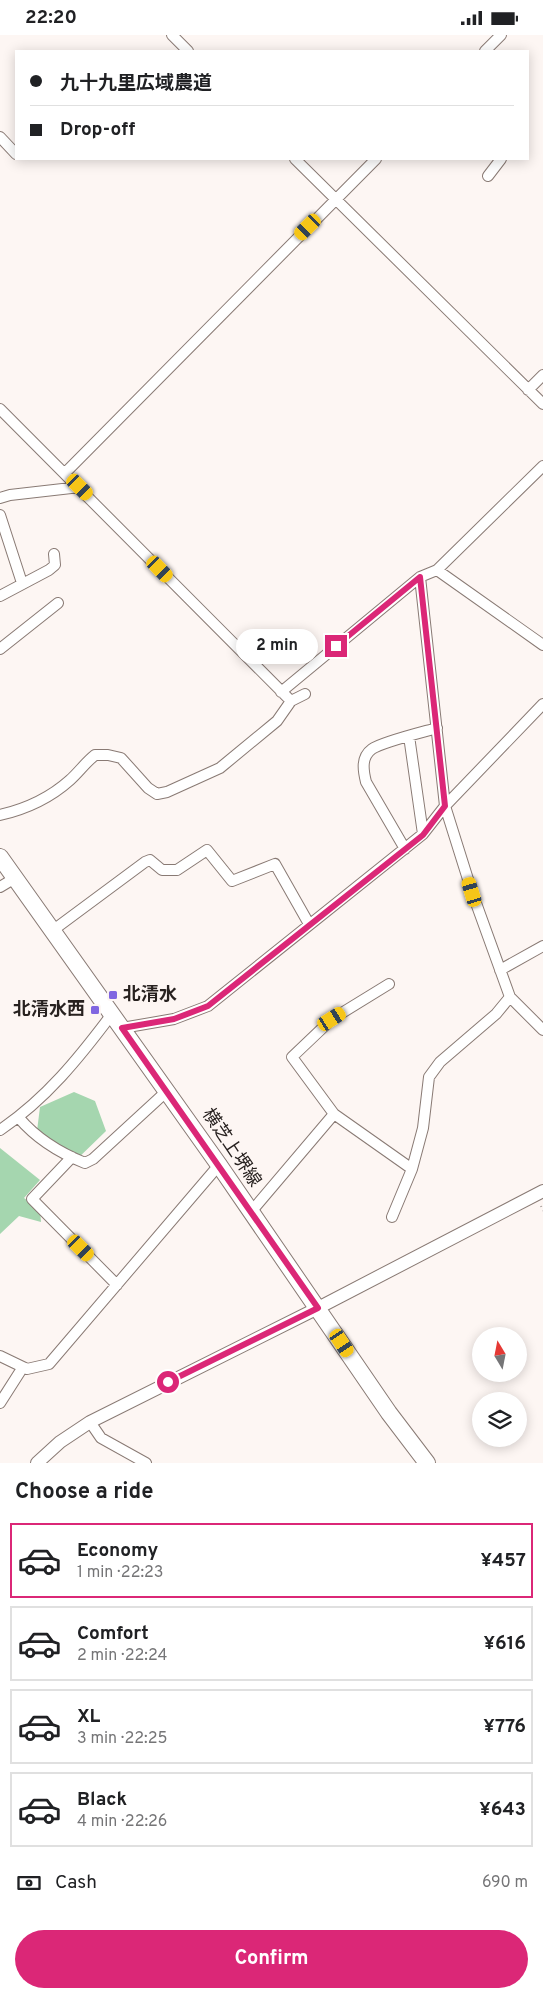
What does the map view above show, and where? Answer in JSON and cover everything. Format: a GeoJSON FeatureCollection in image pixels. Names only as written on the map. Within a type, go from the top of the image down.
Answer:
{"type":"FeatureCollection","features":[{"type":"Feature","properties":{"kind":"main road","name":"横芝上堺線"},"geometry":{"type":"LineString","coordinates":[[0,857],[219,1165],[250,1213],[318,1308],[389,1413],[427,1463]]}},
{"type":"Feature","properties":{"kind":"street"},"geometry":{"type":"LineString","coordinates":[[172,35],[187,50]]}},
{"type":"Feature","properties":{"kind":"street"},"geometry":{"type":"LineString","coordinates":[[486,50],[502,35]]}},
{"type":"Feature","properties":{"kind":"street"},"geometry":{"type":"LineString","coordinates":[[0,137],[15,153]]}},
{"type":"Feature","properties":{"kind":"street"},"geometry":{"type":"LineString","coordinates":[[296,160],[543,404]]}},
{"type":"Feature","properties":{"kind":"street"},"geometry":{"type":"LineString","coordinates":[[66,473],[375,160]]}},
{"type":"Feature","properties":{"kind":"street"},"geometry":{"type":"LineString","coordinates":[[488,176],[500,160]]}},
{"type":"Feature","properties":{"kind":"street"},"geometry":{"type":"LineString","coordinates":[[528,390],[543,375]]}},
{"type":"Feature","properties":{"kind":"street"},"geometry":{"type":"LineString","coordinates":[[0,409],[80,487],[291,701]]}},
{"type":"Feature","properties":{"kind":"street"},"geometry":{"type":"LineString","coordinates":[[281,692],[420,577],[437,571],[543,466]]}},
{"type":"Feature","properties":{"kind":"street"},"geometry":{"type":"LineString","coordinates":[[0,487],[5,497],[80,487]]}},
{"type":"Feature","properties":{"kind":"street"},"geometry":{"type":"LineString","coordinates":[[0,515],[22,583]]}},
{"type":"Feature","properties":{"kind":"street"},"geometry":{"type":"LineString","coordinates":[[0,596],[55,565],[54,554]]}},
{"type":"Feature","properties":{"kind":"street"},"geometry":{"type":"LineString","coordinates":[[437,571],[543,645]]}},
{"type":"Feature","properties":{"kind":"street"},"geometry":{"type":"LineString","coordinates":[[420,577],[445,806],[510,997],[543,1030]]}},
{"type":"Feature","properties":{"kind":"street"},"geometry":{"type":"LineString","coordinates":[[0,649],[58,603]]}},
{"type":"Feature","properties":{"kind":"street"},"geometry":{"type":"LineString","coordinates":[[0,815],[35,804],[54,792],[70,780],[95,755],[121,758],[148,789],[157,794],[167,792],[220,768],[277,721],[291,701],[306,694]]}},
{"type":"Feature","properties":{"kind":"street"},"geometry":{"type":"LineString","coordinates":[[122,1028],[174,1019],[208,1006],[423,835],[445,806],[543,704]]}},
{"type":"Feature","properties":{"kind":"street"},"geometry":{"type":"LineString","coordinates":[[404,849],[366,781],[362,769],[364,759],[372,749],[437,728]]}},
{"type":"Feature","properties":{"kind":"street"},"geometry":{"type":"LineString","coordinates":[[410,736],[423,835]]}},
{"type":"Feature","properties":{"kind":"street"},"geometry":{"type":"LineString","coordinates":[[52,931],[145,862],[150,860],[162,870],[177,870],[206,851],[232,881],[275,864],[310,924]]}},
{"type":"Feature","properties":{"kind":"street"},"geometry":{"type":"LineString","coordinates":[[0,887],[15,878]]}},
{"type":"Feature","properties":{"kind":"street"},"geometry":{"type":"LineString","coordinates":[[500,970],[543,946]]}},
{"type":"Feature","properties":{"kind":"street"},"geometry":{"type":"LineString","coordinates":[[389,984],[332,1019],[292,1057],[334,1115],[412,1169]]}},
{"type":"Feature","properties":{"kind":"street"},"geometry":{"type":"LineString","coordinates":[[392,1217],[412,1169],[422,1128],[429,1077],[440,1062],[496,1014],[510,997]]}},
{"type":"Feature","properties":{"kind":"street"},"geometry":{"type":"LineString","coordinates":[[0,1130],[18,1118],[50,1090],[78,1059],[112,1014]]}},
{"type":"Feature","properties":{"kind":"street"},"geometry":{"type":"LineString","coordinates":[[18,1118],[30,1131],[85,1163],[94,1159],[167,1091]]}},
{"type":"Feature","properties":{"kind":"street"},"geometry":{"type":"LineString","coordinates":[[250,1213],[334,1115]]}},
{"type":"Feature","properties":{"kind":"street"},"geometry":{"type":"LineString","coordinates":[[72,1157],[32,1199],[117,1285]]}},
{"type":"Feature","properties":{"kind":"street"},"geometry":{"type":"LineString","coordinates":[[0,1356],[27,1369],[49,1364],[219,1165]]}},
{"type":"Feature","properties":{"kind":"street"},"geometry":{"type":"LineString","coordinates":[[37,1463],[60,1442],[90,1421],[318,1308],[543,1191]]}},
{"type":"Feature","properties":{"kind":"street"},"geometry":{"type":"LineString","coordinates":[[0,1403],[23,1367]]}},
{"type":"Feature","properties":{"kind":"street"},"geometry":{"type":"LineString","coordinates":[[90,1421],[101,1438],[146,1463]]}},
{"type":"Feature","properties":{"kind":"green space"},"geometry":{"type":"Polygon","coordinates":[[[74,1092],[95,1101],[106,1131],[72,1164],[37,1131],[40,1107],[74,1092]]]}},
{"type":"Feature","properties":{"kind":"green space"},"geometry":{"type":"Polygon","coordinates":[[[0,1148],[40,1180],[24,1198],[40,1209],[41,1222],[19,1216],[0,1234],[0,1148]]]}},
{"type":"Feature","properties":{"kind":"place","name":"北清水"},"geometry":{"type":"Point","coordinates":[113,995]}},
{"type":"Feature","properties":{"kind":"place","name":"北清水西"},"geometry":{"type":"Point","coordinates":[95,1010]}},
{"type":"Feature","properties":{"kind":"route"},"geometry":{"type":"LineString","coordinates":[[168,1382],[318,1308],[122,1028],[174,1019],[208,1006],[423,835],[445,806],[420,577],[336,646]]}}]}
